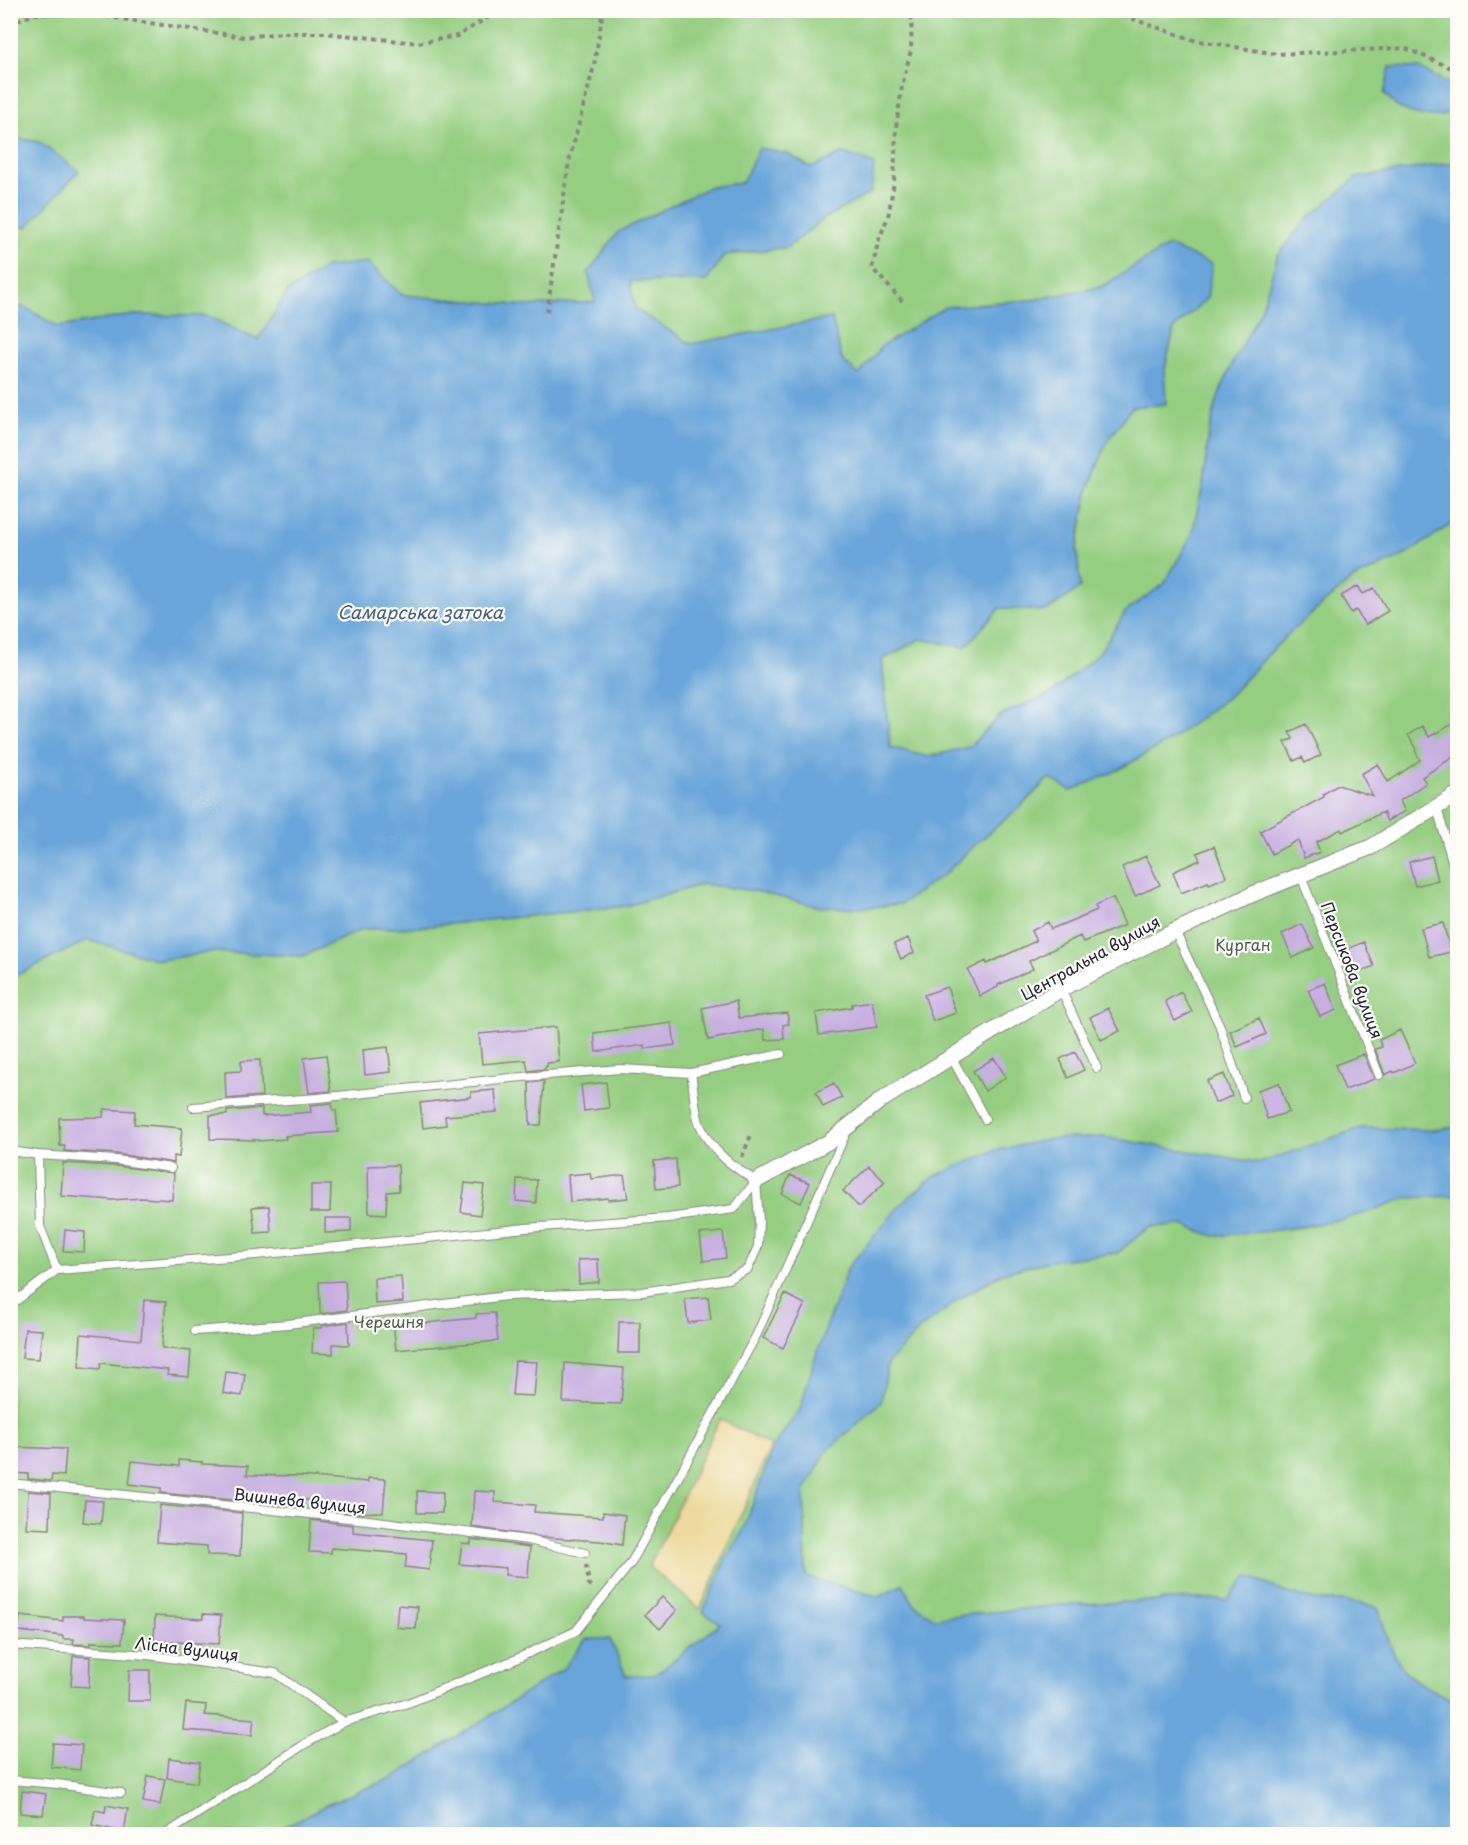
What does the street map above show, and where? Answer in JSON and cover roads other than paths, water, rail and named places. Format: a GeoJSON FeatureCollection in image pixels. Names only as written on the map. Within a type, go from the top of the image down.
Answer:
{"type":"FeatureCollection","features":[{"type":"Feature","properties":{"kind":"street","name":"Центральна вулиця"},"geometry":{"type":"LineString","coordinates":[[756,1181],[830,1141],[880,1101],[1062,989],[1253,894],[1371,847],[1458,794]]}},
{"type":"Feature","properties":{"kind":"lane"},"geometry":{"type":"LineString","coordinates":[[1437,808],[1458,882]]}},
{"type":"Feature","properties":{"kind":"lane","name":"Персикова вулиця"},"geometry":{"type":"LineString","coordinates":[[1302,876],[1379,1075]]}},
{"type":"Feature","properties":{"kind":"lane"},"geometry":{"type":"LineString","coordinates":[[1175,931],[1220,1024],[1244,1098]]}},
{"type":"Feature","properties":{"kind":"lane"},"geometry":{"type":"LineString","coordinates":[[1062,989],[1097,1068]]}},
{"type":"Feature","properties":{"kind":"lane"},"geometry":{"type":"LineString","coordinates":[[193,1107],[318,1098],[620,1069],[691,1073],[780,1054]]}},
{"type":"Feature","properties":{"kind":"lane"},"geometry":{"type":"LineString","coordinates":[[952,1058],[985,1119]]}},
{"type":"Feature","properties":{"kind":"lane"},"geometry":{"type":"LineString","coordinates":[[691,1073],[699,1123],[712,1147],[735,1168],[756,1181]]}},
{"type":"Feature","properties":{"kind":"lane"},"geometry":{"type":"LineString","coordinates":[[166,1834],[305,1744],[344,1722],[408,1703],[512,1661],[576,1631],[631,1563],[756,1336],[849,1126]]}},
{"type":"Feature","properties":{"kind":"lane"},"geometry":{"type":"LineString","coordinates":[[10,1151],[116,1160],[171,1168]]}},
{"type":"Feature","properties":{"kind":"lane"},"geometry":{"type":"LineString","coordinates":[[38,1155],[40,1226],[57,1270]]}},
{"type":"Feature","properties":{"kind":"lane"},"geometry":{"type":"LineString","coordinates":[[10,1302],[18,1300],[57,1270],[256,1255],[734,1209],[756,1181]]}},
{"type":"Feature","properties":{"kind":"lane"},"geometry":{"type":"LineString","coordinates":[[195,1331],[288,1324],[506,1296],[642,1292],[728,1279],[748,1269],[758,1246],[756,1181]]}},
{"type":"Feature","properties":{"kind":"lane","name":"Вишнева вулиця"},"geometry":{"type":"LineString","coordinates":[[10,1484],[368,1520],[528,1540],[585,1552]]}},
{"type":"Feature","properties":{"kind":"lane","name":"Лісна вулиця"},"geometry":{"type":"LineString","coordinates":[[10,1645],[147,1655],[275,1673],[344,1722]]}},
{"type":"Feature","properties":{"kind":"lane"},"geometry":{"type":"LineString","coordinates":[[10,1780],[121,1793]]}},
{"type":"Feature","properties":{"kind":"water"},"geometry":{"type":"Polygon","coordinates":[[[1390,67],[1418,68],[1450,84],[1457,103],[1457,110],[1440,116],[1420,116],[1397,107],[1384,94],[1390,67]]]}},
{"type":"Feature","properties":{"kind":"water"},"geometry":{"type":"Polygon","coordinates":[[[11,137],[39,142],[79,171],[27,227],[11,228],[11,137]]]}},
{"type":"Feature","properties":{"kind":"water","name":"Самарська затока"},"geometry":{"type":"Polygon","coordinates":[[[759,148],[788,154],[811,168],[844,153],[874,164],[871,193],[826,217],[788,247],[724,255],[707,281],[630,281],[635,309],[691,344],[832,318],[842,360],[859,375],[882,346],[945,307],[1031,300],[1101,287],[1168,246],[1212,264],[1207,298],[1174,329],[1164,372],[1166,404],[1132,407],[1107,442],[1089,488],[1077,547],[1080,588],[1046,611],[1000,608],[965,647],[920,639],[882,660],[890,747],[928,757],[969,747],[1001,715],[1052,693],[1100,652],[1126,611],[1164,584],[1192,535],[1203,485],[1209,432],[1218,397],[1234,360],[1261,310],[1278,255],[1305,221],[1356,178],[1457,162],[1457,520],[1407,554],[1351,580],[1286,636],[1228,697],[1172,739],[1118,770],[1071,791],[1049,778],[946,873],[901,904],[859,908],[821,907],[755,891],[703,884],[626,906],[418,927],[363,929],[303,956],[212,952],[160,960],[88,940],[11,978],[11,306],[24,307],[58,327],[133,315],[207,316],[258,340],[288,291],[326,267],[367,262],[402,295],[526,306],[595,302],[588,273],[618,232],[709,187],[742,183],[759,148]]]}},
{"type":"Feature","properties":{"kind":"water"},"geometry":{"type":"Polygon","coordinates":[[[1457,1127],[1457,1196],[1405,1198],[1340,1220],[1271,1231],[1214,1236],[1182,1225],[1149,1227],[1117,1253],[1049,1261],[1002,1273],[962,1297],[919,1330],[888,1363],[881,1402],[827,1451],[804,1492],[806,1577],[880,1597],[903,1584],[914,1604],[934,1618],[1061,1605],[1193,1599],[1227,1600],[1248,1576],[1286,1593],[1320,1601],[1344,1601],[1378,1607],[1392,1649],[1405,1671],[1422,1684],[1457,1701],[1457,1834],[273,1834],[324,1806],[396,1776],[563,1669],[586,1639],[610,1639],[626,1676],[655,1675],[720,1624],[703,1612],[726,1558],[743,1531],[774,1445],[800,1410],[813,1364],[848,1267],[902,1203],[935,1176],[993,1151],[1051,1139],[1103,1137],[1260,1163],[1361,1128],[1433,1130],[1457,1127]]]}},
{"type":"Feature","properties":{"kind":"park label","name":"Курган"},"geometry":{"type":"Point","coordinates":[1243,944]}},
{"type":"Feature","properties":{"kind":"park label","name":"Черешня"},"geometry":{"type":"Point","coordinates":[389,1321]}}]}
